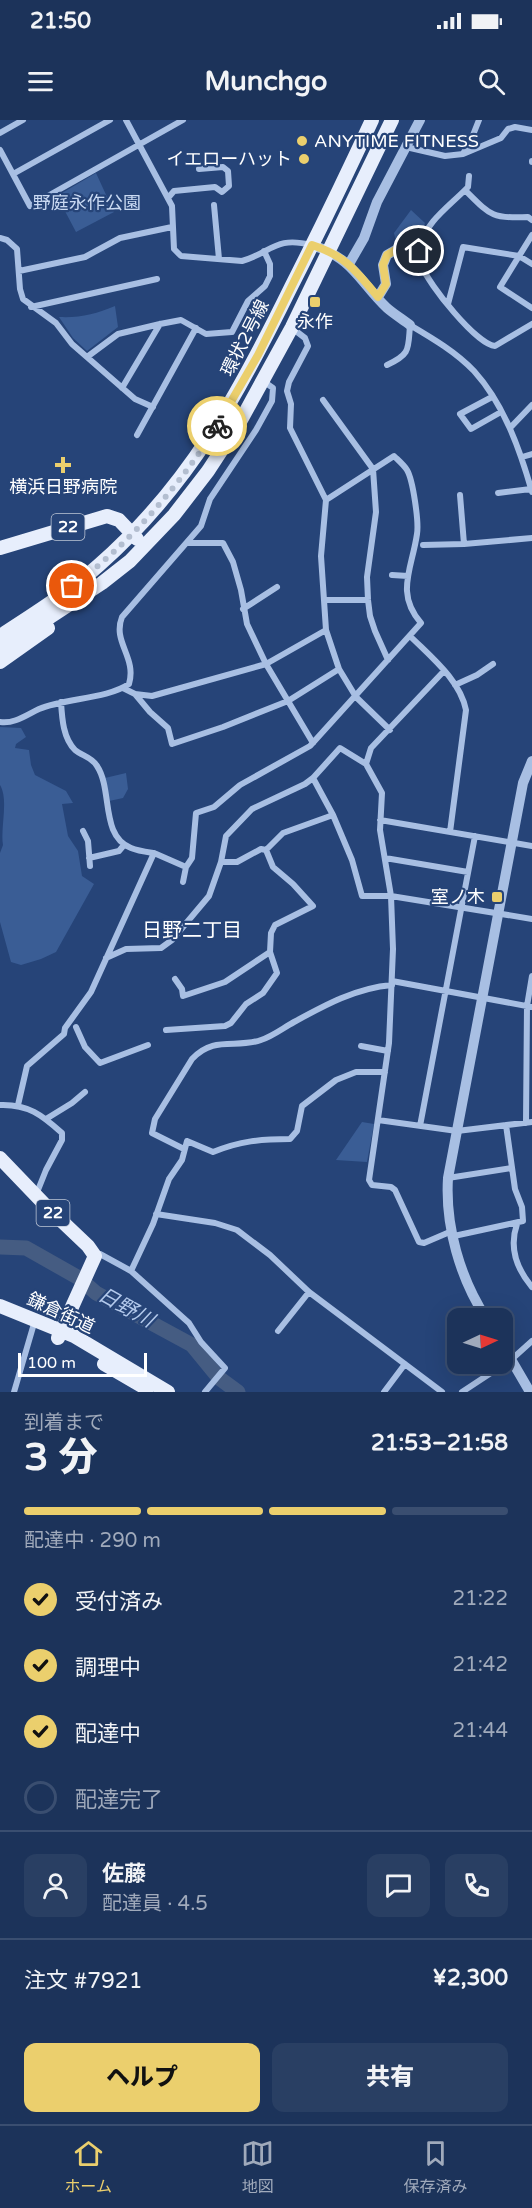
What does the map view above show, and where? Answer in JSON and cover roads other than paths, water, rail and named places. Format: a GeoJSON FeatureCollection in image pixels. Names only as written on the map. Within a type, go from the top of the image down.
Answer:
{"type":"FeatureCollection","features":[{"type":"Feature","properties":{"kind":"main road","name":"環状2号線"},"geometry":{"type":"LineString","coordinates":[[0,636],[100,565],[192,463],[220,422],[258,355],[372,120]]}},
{"type":"Feature","properties":{"kind":"main road","name":"環状2号線"},"geometry":{"type":"LineString","coordinates":[[0,650],[102,583],[145,547],[174,515],[219,455],[292,327],[392,120]]}},
{"type":"Feature","properties":{"kind":"main road","name":"22"},"geometry":{"type":"LineString","coordinates":[[0,548],[107,516],[119,520],[145,547]]}},
{"type":"Feature","properties":{"kind":"main road"},"geometry":{"type":"LineString","coordinates":[[0,662],[92,596],[102,583]]}},
{"type":"Feature","properties":{"kind":"main road"},"geometry":{"type":"LineString","coordinates":[[0,627],[40,603],[56,597]]}},
{"type":"Feature","properties":{"kind":"main road","name":"22"},"geometry":{"type":"LineString","coordinates":[[0,1158],[96,1256]]}},
{"type":"Feature","properties":{"kind":"main road"},"geometry":{"type":"LineString","coordinates":[[60,1334],[96,1256]]}},
{"type":"Feature","properties":{"kind":"main road","name":"鎌倉街道"},"geometry":{"type":"LineString","coordinates":[[0,1306],[131,1369],[168,1392]]}},
{"type":"Feature","properties":{"kind":"main road","name":"鎌倉街道"},"geometry":{"type":"LineString","coordinates":[[0,1314],[33,1327],[60,1334],[151,1392]]}},
{"type":"Feature","properties":{"kind":"street"},"geometry":{"type":"LineString","coordinates":[[0,133],[23,120]]}},
{"type":"Feature","properties":{"kind":"street"},"geometry":{"type":"LineString","coordinates":[[126,120],[172,206],[174,249],[181,256],[242,261],[277,244],[292,241],[312,245],[349,264],[388,309],[438,342],[472,370],[492,397],[510,428],[532,490],[498,493]]}},
{"type":"Feature","properties":{"kind":"street"},"geometry":{"type":"LineString","coordinates":[[0,150],[30,206],[183,120]]}},
{"type":"Feature","properties":{"kind":"street"},"geometry":{"type":"LineString","coordinates":[[349,264],[364,238],[377,202],[420,120]]}},
{"type":"Feature","properties":{"kind":"street"},"geometry":{"type":"LineString","coordinates":[[463,154],[479,120]]}},
{"type":"Feature","properties":{"kind":"street"},"geometry":{"type":"LineString","coordinates":[[13,174],[104,121]]}},
{"type":"Feature","properties":{"kind":"street"},"geometry":{"type":"LineString","coordinates":[[406,147],[445,156],[463,154],[501,138],[508,129],[515,127],[532,130]]}},
{"type":"Feature","properties":{"kind":"street"},"geometry":{"type":"LineString","coordinates":[[168,198],[174,191],[214,187],[222,192],[229,186],[228,171],[223,167],[200,169]]}},
{"type":"Feature","properties":{"kind":"street"},"geometry":{"type":"LineString","coordinates":[[469,176],[468,187],[428,226],[419,251],[421,266],[429,281],[464,324],[489,346],[495,346],[532,324]]}},
{"type":"Feature","properties":{"kind":"street"},"geometry":{"type":"LineString","coordinates":[[465,190],[491,215],[507,218],[528,217],[532,220]]}},
{"type":"Feature","properties":{"kind":"street"},"geometry":{"type":"LineString","coordinates":[[214,205],[219,259]]}},
{"type":"Feature","properties":{"kind":"street"},"geometry":{"type":"LineString","coordinates":[[19,271],[85,256],[120,238],[172,227]]}},
{"type":"Feature","properties":{"kind":"street"},"geometry":{"type":"LineString","coordinates":[[532,235],[500,287],[532,308]]}},
{"type":"Feature","properties":{"kind":"street"},"geometry":{"type":"LineString","coordinates":[[0,238],[7,240],[17,249],[23,299],[56,324],[72,344],[135,399],[153,407]]}},
{"type":"Feature","properties":{"kind":"street"},"geometry":{"type":"LineString","coordinates":[[448,304],[463,247],[519,256],[532,264]]}},
{"type":"Feature","properties":{"kind":"street"},"geometry":{"type":"LineString","coordinates":[[378,297],[386,284],[383,265],[387,255],[399,248],[419,251]]}},
{"type":"Feature","properties":{"kind":"street"},"geometry":{"type":"LineString","coordinates":[[87,357],[118,334],[181,320],[206,334],[232,332],[248,301],[265,286],[270,276],[270,264],[264,250]]}},
{"type":"Feature","properties":{"kind":"street"},"geometry":{"type":"LineString","coordinates":[[31,307],[157,279]]}},
{"type":"Feature","properties":{"kind":"street"},"geometry":{"type":"LineString","coordinates":[[122,388],[160,324]]}},
{"type":"Feature","properties":{"kind":"street"},"geometry":{"type":"LineString","coordinates":[[387,365],[402,358],[408,351],[410,325]]}},
{"type":"Feature","properties":{"kind":"street"},"geometry":{"type":"LineString","coordinates":[[292,327],[305,338],[308,346],[289,382],[287,391],[291,404],[290,428],[326,500],[321,556],[326,630],[339,669],[356,697],[390,730]]}},
{"type":"Feature","properties":{"kind":"street"},"geometry":{"type":"LineString","coordinates":[[137,435],[196,328]]}},
{"type":"Feature","properties":{"kind":"street"},"geometry":{"type":"LineString","coordinates":[[0,722],[21,719],[61,702],[123,688],[129,684],[132,674],[128,654],[118,633],[122,617],[201,526],[210,499],[256,430],[272,400],[273,388],[263,381]]}},
{"type":"Feature","properties":{"kind":"street"},"geometry":{"type":"LineString","coordinates":[[492,397],[460,414],[471,429],[501,412]]}},
{"type":"Feature","properties":{"kind":"street"},"geometry":{"type":"LineString","coordinates":[[323,400],[373,469],[376,513],[368,577],[368,600],[370,616],[388,660]]}},
{"type":"Feature","properties":{"kind":"street"},"geometry":{"type":"LineString","coordinates":[[510,428],[532,405]]}},
{"type":"Feature","properties":{"kind":"street"},"geometry":{"type":"LineString","coordinates":[[522,457],[532,454]]}},
{"type":"Feature","properties":{"kind":"street"},"geometry":{"type":"LineString","coordinates":[[183,882],[186,867],[192,858],[196,813],[214,807],[240,785],[313,743],[421,623],[411,612],[406,597],[417,532],[417,516],[407,470],[394,456],[326,500]]}},
{"type":"Feature","properties":{"kind":"street"},"geometry":{"type":"LineString","coordinates":[[460,495],[464,544]]}},
{"type":"Feature","properties":{"kind":"street"},"geometry":{"type":"LineString","coordinates":[[423,545],[532,538]]}},
{"type":"Feature","properties":{"kind":"street"},"geometry":{"type":"LineString","coordinates":[[187,543],[223,543],[233,562],[247,624],[266,663],[313,743]]}},
{"type":"Feature","properties":{"kind":"street"},"geometry":{"type":"LineString","coordinates":[[392,575],[408,576]]}},
{"type":"Feature","properties":{"kind":"street"},"geometry":{"type":"LineString","coordinates":[[243,609],[277,588]]}},
{"type":"Feature","properties":{"kind":"street"},"geometry":{"type":"LineString","coordinates":[[324,600],[368,600]]}},
{"type":"Feature","properties":{"kind":"street"},"geometry":{"type":"LineString","coordinates":[[123,688],[135,694],[152,696],[266,663],[326,630]]}},
{"type":"Feature","properties":{"kind":"street"},"geometry":{"type":"LineString","coordinates":[[410,636],[444,671],[461,694],[466,710],[450,832]]}},
{"type":"Feature","properties":{"kind":"street"},"geometry":{"type":"LineString","coordinates":[[455,686],[493,664]]}},
{"type":"Feature","properties":{"kind":"street"},"geometry":{"type":"LineString","coordinates":[[135,694],[168,728],[172,744],[288,701],[339,669]]}},
{"type":"Feature","properties":{"kind":"street"},"geometry":{"type":"LineString","coordinates":[[366,764],[371,748],[444,671]]}},
{"type":"Feature","properties":{"kind":"street"},"geometry":{"type":"LineString","coordinates":[[61,702],[62,720],[68,741],[76,751],[90,758],[97,765],[104,781],[110,820],[115,835],[124,845],[154,853],[186,867]]}},
{"type":"Feature","properties":{"kind":"street"},"geometry":{"type":"LineString","coordinates":[[106,958],[126,949],[161,948],[172,940],[209,896],[221,862],[226,836],[252,809],[313,778],[340,748],[366,764],[382,793],[380,820],[391,896],[392,983],[388,1051],[369,1180],[372,1185],[391,1187],[395,1191],[419,1242],[424,1244],[453,1233],[518,1224],[523,1221],[522,1207],[515,1189],[506,1125]]}},
{"type":"Feature","properties":{"kind":"street"},"geometry":{"type":"LineString","coordinates":[[479,1308],[465,1279],[453,1233],[447,1196],[448,1178],[500,914],[523,783],[532,761]]}},
{"type":"Feature","properties":{"kind":"street"},"geometry":{"type":"LineString","coordinates":[[313,778],[333,815],[352,860],[362,896],[391,896],[532,919]]}},
{"type":"Feature","properties":{"kind":"street"},"geometry":{"type":"LineString","coordinates":[[266,850],[283,833],[333,815]]}},
{"type":"Feature","properties":{"kind":"street"},"geometry":{"type":"LineString","coordinates":[[380,820],[532,846]]}},
{"type":"Feature","properties":{"kind":"street"},"geometry":{"type":"LineString","coordinates":[[83,831],[88,841],[90,866]]}},
{"type":"Feature","properties":{"kind":"street"},"geometry":{"type":"LineString","coordinates":[[420,1126],[475,836]]}},
{"type":"Feature","properties":{"kind":"street"},"geometry":{"type":"LineString","coordinates":[[89,858],[119,851],[124,845]]}},
{"type":"Feature","properties":{"kind":"street"},"geometry":{"type":"LineString","coordinates":[[221,862],[237,862],[261,849],[266,850]]}},
{"type":"Feature","properties":{"kind":"street"},"geometry":{"type":"LineString","coordinates":[[166,1030],[225,1026],[231,1023],[246,1004],[263,993],[277,973],[270,952],[271,933],[275,926],[313,906],[273,867],[266,850]]}},
{"type":"Feature","properties":{"kind":"street"},"geometry":{"type":"LineString","coordinates":[[18,1105],[27,1066],[64,1034],[65,1028],[91,992],[154,853]]}},
{"type":"Feature","properties":{"kind":"street"},"geometry":{"type":"LineString","coordinates":[[385,858],[468,872]]}},
{"type":"Feature","properties":{"kind":"street"},"geometry":{"type":"LineString","coordinates":[[175,980],[182,989],[183,996],[225,982],[270,952]]}},
{"type":"Feature","properties":{"kind":"street"},"geometry":{"type":"LineString","coordinates":[[378,1120],[457,1131],[529,1122],[529,1006],[532,976]]}},
{"type":"Feature","properties":{"kind":"street"},"geometry":{"type":"LineString","coordinates":[[184,1149],[152,1133],[155,1119],[192,1059],[199,1052],[215,1044],[260,1040],[334,999],[392,983],[529,1006]]}},
{"type":"Feature","properties":{"kind":"street"},"geometry":{"type":"LineString","coordinates":[[76,1028],[86,1047],[100,1063],[147,1045]]}},
{"type":"Feature","properties":{"kind":"street"},"geometry":{"type":"LineString","coordinates":[[361,1046],[388,1051]]}},
{"type":"Feature","properties":{"kind":"street"},"geometry":{"type":"LineString","coordinates":[[131,1271],[169,1179],[182,1160],[188,1141],[213,1152],[235,1143],[265,1139],[290,1139],[297,1131],[302,1107],[336,1080],[356,1072],[385,1072]]}},
{"type":"Feature","properties":{"kind":"street"},"geometry":{"type":"LineString","coordinates":[[46,1119],[85,1092]]}},
{"type":"Feature","properties":{"kind":"street"},"geometry":{"type":"LineString","coordinates":[[0,1105],[18,1105],[46,1119],[62,1133],[62,1140],[46,1170],[36,1196]]}},
{"type":"Feature","properties":{"kind":"street"},"geometry":{"type":"LineString","coordinates":[[448,1178],[512,1168]]}},
{"type":"Feature","properties":{"kind":"street"},"geometry":{"type":"LineString","coordinates":[[156,1214],[215,1223],[237,1230],[270,1255],[309,1292],[442,1392]]}},
{"type":"Feature","properties":{"kind":"street"},"geometry":{"type":"LineString","coordinates":[[518,1224],[513,1235],[513,1247],[522,1274],[532,1287]]}},
{"type":"Feature","properties":{"kind":"street"},"geometry":{"type":"LineString","coordinates":[[96,1256],[100,1254],[131,1271],[189,1323],[201,1342],[225,1368],[205,1392]]}},
{"type":"Feature","properties":{"kind":"street"},"geometry":{"type":"LineString","coordinates":[[278,1331],[309,1292]]}},
{"type":"Feature","properties":{"kind":"street"},"geometry":{"type":"LineString","coordinates":[[14,1392],[33,1327]]}},
{"type":"Feature","properties":{"kind":"street"},"geometry":{"type":"LineString","coordinates":[[513,1358],[532,1341]]}},
{"type":"Feature","properties":{"kind":"street"},"geometry":{"type":"LineString","coordinates":[[513,1361],[530,1392]]}},
{"type":"Feature","properties":{"kind":"street"},"geometry":{"type":"LineString","coordinates":[[384,1392],[405,1364]]}},
{"type":"Feature","properties":{"kind":"street"},"geometry":{"type":"LineString","coordinates":[[462,1392],[489,1374]]}},
{"type":"Feature","properties":{"kind":"waterway","name":"日野川"},"geometry":{"type":"LineString","coordinates":[[0,1247],[26,1248],[79,1278],[96,1293],[192,1345],[219,1378],[238,1392]]}},
{"type":"Feature","properties":{"kind":"place","name":"ANYTIME FITNESS"},"geometry":{"type":"Point","coordinates":[302,141]}},
{"type":"Feature","properties":{"kind":"place","name":"イエローハット"},"geometry":{"type":"Point","coordinates":[304,159]}},
{"type":"Feature","properties":{"kind":"place","name":"永作"},"geometry":{"type":"Point","coordinates":[315,302]}},
{"type":"Feature","properties":{"kind":"place","name":"横浜日野病院"},"geometry":{"type":"Point","coordinates":[63,465]}},
{"type":"Feature","properties":{"kind":"place","name":"室ノ木"},"geometry":{"type":"Point","coordinates":[497,897]}},
{"type":"Feature","properties":{"kind":"district","name":"日野二丁目"},"geometry":{"type":"Point","coordinates":[192,931]}},
{"type":"Feature","properties":{"kind":"park label","name":"野庭永作公園"},"geometry":{"type":"Point","coordinates":[87,203]}}]}
